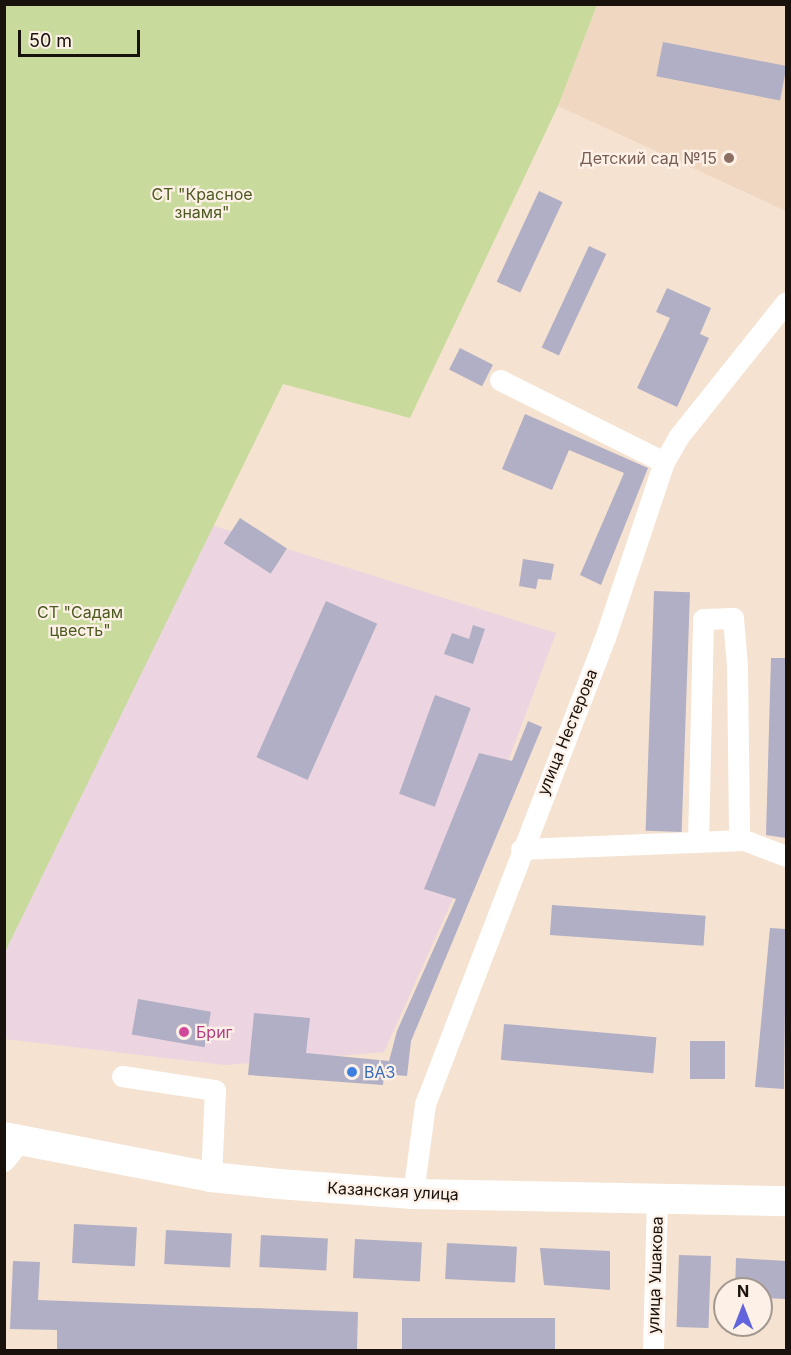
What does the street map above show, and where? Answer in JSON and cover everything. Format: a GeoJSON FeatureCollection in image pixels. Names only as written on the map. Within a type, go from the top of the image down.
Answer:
{"type":"FeatureCollection","features":[{"type":"Feature","properties":{"kind":"highway","name":"Казанская улица"},"geometry":{"type":"LineString","coordinates":[[10,1146],[211,1177],[413,1194],[786,1201]]}},
{"type":"Feature","properties":{"kind":"street","name":"улица Нестерова"},"geometry":{"type":"LineString","coordinates":[[413,1194],[425,1104],[521,849],[605,638],[664,462],[679,436],[786,302]]}},
{"type":"Feature","properties":{"kind":"street"},"geometry":{"type":"LineString","coordinates":[[500,380],[664,462]]}},
{"type":"Feature","properties":{"kind":"street"},"geometry":{"type":"LineString","coordinates":[[699,842],[703,619],[733,618],[738,666],[739,840]]}},
{"type":"Feature","properties":{"kind":"street"},"geometry":{"type":"LineString","coordinates":[[521,849],[739,840],[786,856]]}},
{"type":"Feature","properties":{"kind":"street"},"geometry":{"type":"LineString","coordinates":[[122,1076],[215,1090],[211,1177]]}},
{"type":"Feature","properties":{"kind":"street","name":"улица Ушакова"},"geometry":{"type":"LineString","coordinates":[[653,1350],[657,1199]]}},
{"type":"Feature","properties":{"kind":"shaded area","name":"Детский сад №15"},"geometry":{"type":"Polygon","coordinates":[[[597,5],[786,5],[786,211],[558,106],[597,5]]]}},
{"type":"Feature","properties":{"kind":"shaded area"},"geometry":{"type":"Polygon","coordinates":[[[211,525],[556,633],[474,852],[384,1052],[225,1065],[5,1039],[4,952],[211,525]]]}},
{"type":"Feature","properties":{"kind":"green space","name":"СТ \"Красное знамя\""},"geometry":{"type":"Polygon","coordinates":[[[5,4],[597,5],[558,106],[410,418],[283,384],[5,952],[5,4]]]}},
{"type":"Feature","properties":{"kind":"building"},"geometry":{"type":"Polygon","coordinates":[[[663,42],[786,66],[780,100],[656,76],[663,42]]]}},
{"type":"Feature","properties":{"kind":"building"},"geometry":{"type":"Polygon","coordinates":[[[539,191],[563,202],[520,293],[497,282],[539,191]]]}},
{"type":"Feature","properties":{"kind":"building"},"geometry":{"type":"Polygon","coordinates":[[[589,246],[606,254],[559,356],[542,348],[589,246]]]}},
{"type":"Feature","properties":{"kind":"building"},"geometry":{"type":"Polygon","coordinates":[[[667,288],[711,308],[700,334],[709,338],[677,407],[637,388],[670,318],[656,312],[667,288]]]}},
{"type":"Feature","properties":{"kind":"building"},"geometry":{"type":"Polygon","coordinates":[[[460,348],[493,365],[482,386],[449,369],[460,348]]]}},
{"type":"Feature","properties":{"kind":"building"},"geometry":{"type":"Polygon","coordinates":[[[525,414],[648,468],[601,585],[580,575],[624,473],[569,450],[552,490],[502,469],[525,414]]]}},
{"type":"Feature","properties":{"kind":"building"},"geometry":{"type":"Polygon","coordinates":[[[240,518],[287,548],[271,574],[224,543],[240,518]]]}},
{"type":"Feature","properties":{"kind":"building"},"geometry":{"type":"Polygon","coordinates":[[[523,559],[554,564],[551,580],[538,579],[536,589],[519,586],[523,559]]]}},
{"type":"Feature","properties":{"kind":"building"},"geometry":{"type":"Polygon","coordinates":[[[654,591],[690,592],[682,832],[646,831],[654,591]]]}},
{"type":"Feature","properties":{"kind":"building"},"geometry":{"type":"Polygon","coordinates":[[[326,601],[377,624],[308,780],[256,757],[326,601]]]}},
{"type":"Feature","properties":{"kind":"building"},"geometry":{"type":"Polygon","coordinates":[[[473,625],[485,629],[473,664],[444,654],[452,633],[469,639],[473,625]]]}},
{"type":"Feature","properties":{"kind":"building"},"geometry":{"type":"Polygon","coordinates":[[[771,658],[786,658],[786,838],[766,835],[771,658]]]}},
{"type":"Feature","properties":{"kind":"building"},"geometry":{"type":"Polygon","coordinates":[[[435,695],[471,708],[435,807],[399,794],[435,695]]]}},
{"type":"Feature","properties":{"kind":"building"},"geometry":{"type":"Polygon","coordinates":[[[528,721],[542,727],[411,1041],[407,1076],[384,1074],[383,1085],[248,1075],[254,1013],[310,1018],[306,1053],[389,1061],[397,1031],[456,899],[424,889],[479,753],[512,761],[528,721]]]}},
{"type":"Feature","properties":{"kind":"building"},"geometry":{"type":"Polygon","coordinates":[[[552,905],[706,916],[704,946],[550,935],[552,905]]]}},
{"type":"Feature","properties":{"kind":"building"},"geometry":{"type":"Polygon","coordinates":[[[770,928],[786,929],[784,1089],[755,1087],[770,928]]]}},
{"type":"Feature","properties":{"kind":"building"},"geometry":{"type":"Polygon","coordinates":[[[138,999],[211,1012],[205,1047],[132,1034],[138,999]]]}},
{"type":"Feature","properties":{"kind":"building"},"geometry":{"type":"Polygon","coordinates":[[[504,1024],[656,1037],[653,1073],[501,1060],[504,1024]]]}},
{"type":"Feature","properties":{"kind":"building"},"geometry":{"type":"Polygon","coordinates":[[[690,1041],[725,1041],[725,1079],[690,1079],[690,1041]]]}},
{"type":"Feature","properties":{"kind":"building"},"geometry":{"type":"Polygon","coordinates":[[[74,1224],[137,1227],[135,1266],[72,1263],[74,1224]]]}},
{"type":"Feature","properties":{"kind":"building"},"geometry":{"type":"Polygon","coordinates":[[[166,1230],[232,1233],[230,1267],[164,1264],[166,1230]]]}},
{"type":"Feature","properties":{"kind":"building"},"geometry":{"type":"Polygon","coordinates":[[[261,1235],[328,1239],[326,1270],[259,1267],[261,1235]]]}},
{"type":"Feature","properties":{"kind":"building"},"geometry":{"type":"Polygon","coordinates":[[[355,1239],[422,1243],[420,1281],[353,1278],[355,1239]]]}},
{"type":"Feature","properties":{"kind":"building"},"geometry":{"type":"Polygon","coordinates":[[[447,1243],[517,1247],[515,1283],[445,1279],[447,1243]]]}},
{"type":"Feature","properties":{"kind":"building"},"geometry":{"type":"Polygon","coordinates":[[[540,1248],[610,1251],[610,1290],[544,1285],[540,1248]]]}},
{"type":"Feature","properties":{"kind":"building"},"geometry":{"type":"Polygon","coordinates":[[[679,1255],[711,1256],[708,1328],[676,1327],[679,1255]]]}},
{"type":"Feature","properties":{"kind":"building"},"geometry":{"type":"Polygon","coordinates":[[[736,1258],[786,1261],[786,1299],[773,1298],[773,1277],[735,1277],[736,1258]]]}},
{"type":"Feature","properties":{"kind":"building"},"geometry":{"type":"Polygon","coordinates":[[[13,1261],[40,1262],[38,1300],[358,1312],[357,1350],[57,1350],[57,1330],[10,1329],[13,1261]]]}},
{"type":"Feature","properties":{"kind":"building"},"geometry":{"type":"Polygon","coordinates":[[[402,1318],[555,1318],[555,1350],[402,1350],[402,1318]]]}},
{"type":"Feature","properties":{"kind":"place","name":"Детский сад №15"},"geometry":{"type":"Point","coordinates":[729,158]}},
{"type":"Feature","properties":{"kind":"place","name":"Бриг"},"geometry":{"type":"Point","coordinates":[184,1032]}},
{"type":"Feature","properties":{"kind":"place","name":"ВАЗ"},"geometry":{"type":"Point","coordinates":[352,1072]}},
{"type":"Feature","properties":{"kind":"park label","name":"СТ \"Садам цвесть\""},"geometry":{"type":"Point","coordinates":[80,621]}}]}
